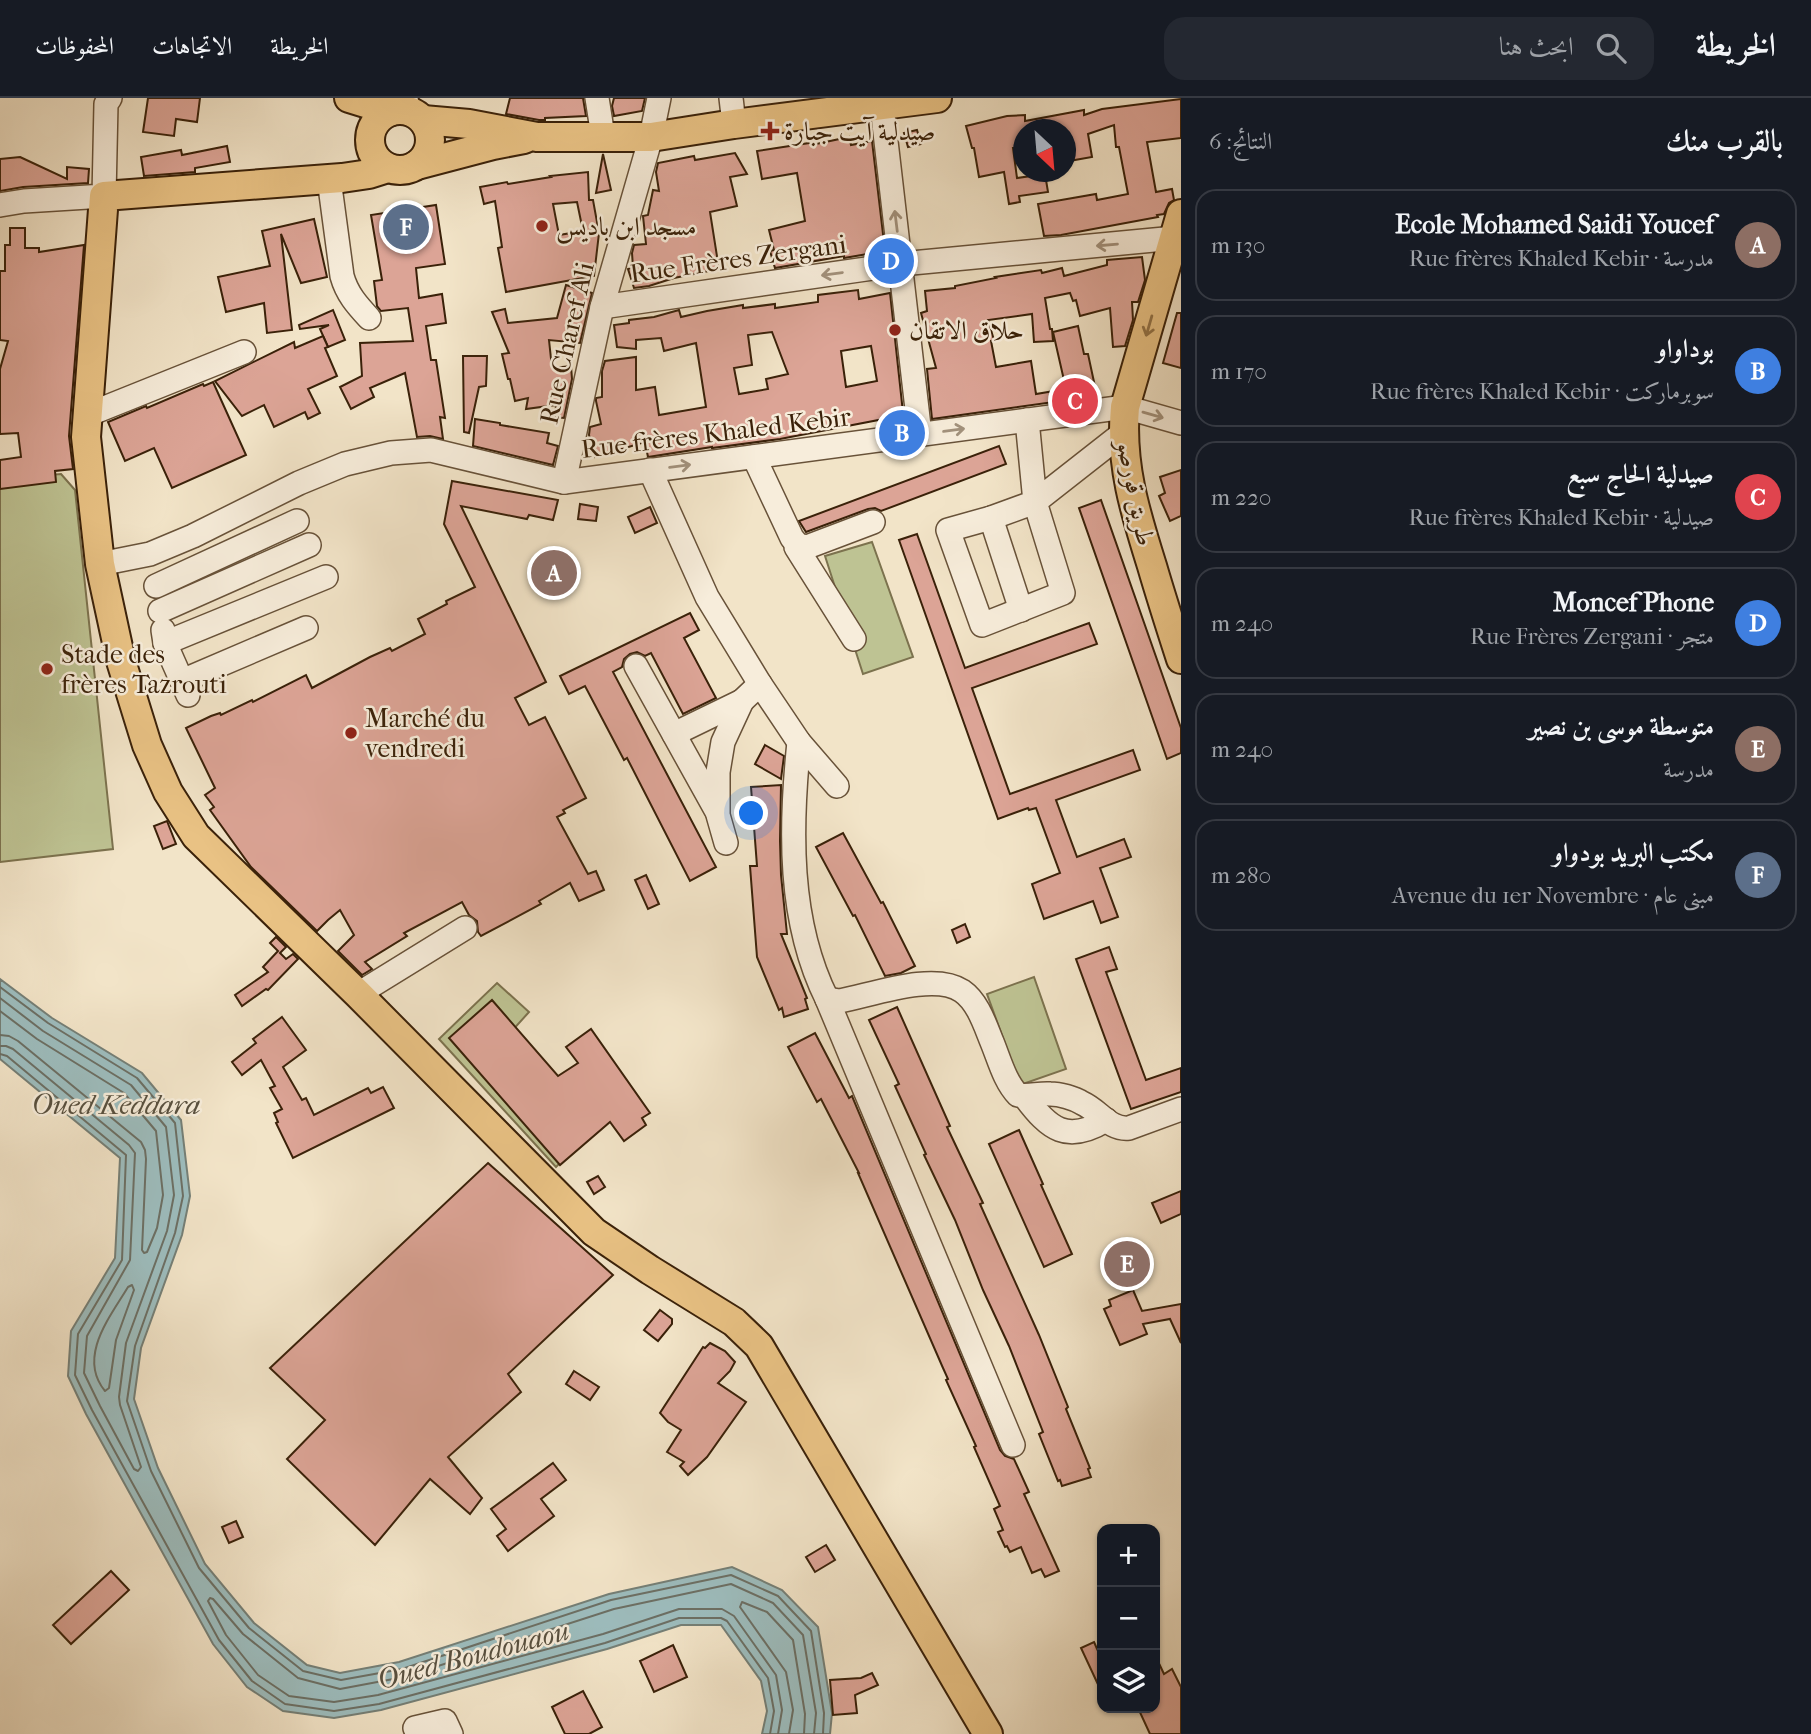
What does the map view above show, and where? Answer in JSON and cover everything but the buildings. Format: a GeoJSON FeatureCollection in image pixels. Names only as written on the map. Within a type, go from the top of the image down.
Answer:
{"type":"FeatureCollection","features":[{"type":"Feature","properties":{"kind":"main road"},"geometry":{"type":"LineString","coordinates":[[350,98],[394,127],[430,135],[430,144],[417,165]]}},
{"type":"Feature","properties":{"kind":"main road"},"geometry":{"type":"LineString","coordinates":[[394,127],[403,170],[493,145],[537,137],[651,136],[733,111],[937,98]]}},
{"type":"Feature","properties":{"kind":"main road"},"geometry":{"type":"LineString","coordinates":[[537,137],[469,124],[394,127],[358,166],[336,178],[104,196],[86,437],[100,564],[121,661],[147,745],[168,792],[196,836],[358,994],[594,1232],[734,1322],[759,1346],[988,1734]]}},
{"type":"Feature","properties":{"kind":"main road"},"geometry":{"type":"LineString","coordinates":[[1124,420],[1179,231]]}},
{"type":"Feature","properties":{"kind":"main road","name":"طريق قورصو"},"geometry":{"type":"LineString","coordinates":[[1124,420],[1128,476],[1135,514],[1181,659]]}},
{"type":"Feature","properties":{"kind":"street"},"geometry":{"type":"LineString","coordinates":[[0,205],[104,196],[106,104],[110,98]]}},
{"type":"Feature","properties":{"kind":"street"},"geometry":{"type":"LineString","coordinates":[[597,98],[603,136]]}},
{"type":"Feature","properties":{"kind":"street","name":"Rue Charef Ali"},"geometry":{"type":"LineString","coordinates":[[564,482],[602,307],[651,136],[659,98]]}},
{"type":"Feature","properties":{"kind":"street"},"geometry":{"type":"LineString","coordinates":[[882,102],[920,435]]}},
{"type":"Feature","properties":{"kind":"street"},"geometry":{"type":"LineString","coordinates":[[336,178],[345,289],[369,318]]}},
{"type":"Feature","properties":{"kind":"street","name":"Rue Frères Zergani"},"geometry":{"type":"LineString","coordinates":[[602,307],[901,264],[1179,231]]}},
{"type":"Feature","properties":{"kind":"street"},"geometry":{"type":"LineString","coordinates":[[87,415],[244,352]]}},
{"type":"Feature","properties":{"kind":"street"},"geometry":{"type":"LineString","coordinates":[[1027,420],[1035,502],[1063,593],[982,625],[948,530],[1035,502],[1124,420],[1181,423]]}},
{"type":"Feature","properties":{"kind":"street","name":"Rue frères Khaled Kebir"},"geometry":{"type":"LineString","coordinates":[[564,482],[1027,420],[1124,420]]}},
{"type":"Feature","properties":{"kind":"street"},"geometry":{"type":"LineString","coordinates":[[100,564],[150,554],[193,536],[299,482],[345,464],[391,453],[431,450],[564,482]]}},
{"type":"Feature","properties":{"kind":"street"},"geometry":{"type":"LineString","coordinates":[[754,457],[792,538],[798,545],[807,547],[873,522]]}},
{"type":"Feature","properties":{"kind":"street"},"geometry":{"type":"LineString","coordinates":[[650,470],[707,597],[799,742],[837,786]]}},
{"type":"Feature","properties":{"kind":"street"},"geometry":{"type":"LineString","coordinates":[[990,518],[1021,610]]}},
{"type":"Feature","properties":{"kind":"street"},"geometry":{"type":"LineString","coordinates":[[156,586],[297,522]]}},
{"type":"Feature","properties":{"kind":"street"},"geometry":{"type":"LineString","coordinates":[[160,611],[309,545]]}},
{"type":"Feature","properties":{"kind":"street"},"geometry":{"type":"LineString","coordinates":[[798,545],[796,547],[854,639]]}},
{"type":"Feature","properties":{"kind":"street"},"geometry":{"type":"LineString","coordinates":[[150,554],[165,643],[185,688],[306,628]]}},
{"type":"Feature","properties":{"kind":"street"},"geometry":{"type":"LineString","coordinates":[[165,643],[326,577]]}},
{"type":"Feature","properties":{"kind":"street"},"geometry":{"type":"LineString","coordinates":[[636,666],[718,815],[726,843]]}},
{"type":"Feature","properties":{"kind":"street"},"geometry":{"type":"LineString","coordinates":[[674,734],[742,701],[760,684]]}},
{"type":"Feature","properties":{"kind":"street"},"geometry":{"type":"LineString","coordinates":[[718,815],[718,772],[723,742],[742,701]]}},
{"type":"Feature","properties":{"kind":"street"},"geometry":{"type":"LineString","coordinates":[[799,742],[795,878],[800,917],[818,981],[1013,1445]]}},
{"type":"Feature","properties":{"kind":"street"},"geometry":{"type":"LineString","coordinates":[[358,994],[465,928]]}},
{"type":"Feature","properties":{"kind":"street"},"geometry":{"type":"LineString","coordinates":[[827,999],[840,1001],[921,983],[944,985],[962,991],[982,1017],[1017,1095],[1025,1097],[1051,1094],[1082,1102],[1115,1127],[1129,1128],[1181,1109]]}},
{"type":"Feature","properties":{"kind":"street"},"geometry":{"type":"LineString","coordinates":[[1025,1097],[1043,1119],[1062,1130],[1082,1131],[1106,1120]]}},
{"type":"Feature","properties":{"kind":"street"},"geometry":{"type":"LineString","coordinates":[[415,1728],[445,1721],[451,1734]]}},
{"type":"Feature","properties":{"kind":"green space","name":"Stade des frères Tazrouti"},"geometry":{"type":"Polygon","coordinates":[[[61,474],[75,490],[113,849],[0,862],[0,479],[61,474]]]}},
{"type":"Feature","properties":{"kind":"green space"},"geometry":{"type":"Polygon","coordinates":[[[872,542],[913,657],[863,674],[825,556],[872,542]]]}},
{"type":"Feature","properties":{"kind":"green space"},"geometry":{"type":"Polygon","coordinates":[[[1034,977],[1066,1069],[1020,1085],[987,994],[1034,977]]]}},
{"type":"Feature","properties":{"kind":"green space"},"geometry":{"type":"Polygon","coordinates":[[[497,983],[529,1012],[501,1043],[592,1130],[556,1167],[439,1039],[497,983]]]}},
{"type":"Feature","properties":{"kind":"water","name":"Oued Keddara"},"geometry":{"type":"Polygon","coordinates":[[[0,979],[52,1018],[142,1073],[181,1120],[190,1196],[182,1235],[141,1348],[134,1399],[158,1468],[205,1564],[254,1623],[307,1665],[340,1673],[399,1662],[609,1594],[732,1567],[782,1590],[818,1627],[832,1713],[830,1734],[762,1734],[767,1711],[761,1681],[721,1625],[681,1625],[607,1649],[381,1710],[334,1718],[283,1711],[247,1687],[213,1644],[86,1414],[68,1376],[71,1331],[115,1258],[120,1158],[0,1059],[0,979]]]}},
{"type":"Feature","properties":{"kind":"place","name":"صيدلية آيت جبارة"},"geometry":{"type":"Point","coordinates":[770,131]}},
{"type":"Feature","properties":{"kind":"place","name":"مسجد ابن باديس"},"geometry":{"type":"Point","coordinates":[542,226]}},
{"type":"Feature","properties":{"kind":"place","name":"مكتب البريد بودواو"},"geometry":{"type":"Point","coordinates":[406,227]}},
{"type":"Feature","properties":{"kind":"place","name":"Moncef Phone"},"geometry":{"type":"Point","coordinates":[891,261]}},
{"type":"Feature","properties":{"kind":"place","name":"حلاق الاتقان"},"geometry":{"type":"Point","coordinates":[895,330]}},
{"type":"Feature","properties":{"kind":"place","name":"صيدلية الحاج سبع"},"geometry":{"type":"Point","coordinates":[1075,401]}},
{"type":"Feature","properties":{"kind":"place","name":"بوداواو"},"geometry":{"type":"Point","coordinates":[902,433]}},
{"type":"Feature","properties":{"kind":"place","name":"Ecole Mohamed Saidi Youcef"},"geometry":{"type":"Point","coordinates":[554,573]}},
{"type":"Feature","properties":{"kind":"place","name":"Stade des frères Tazrouti"},"geometry":{"type":"Point","coordinates":[47,669]}},
{"type":"Feature","properties":{"kind":"place","name":"Marché du vendredi"},"geometry":{"type":"Point","coordinates":[351,733]}},
{"type":"Feature","properties":{"kind":"place","name":"متوسطة موسى بن نصير"},"geometry":{"type":"Point","coordinates":[1127,1264]}},
{"type":"Feature","properties":{"kind":"water label","name":"Oued Boudouaou"},"geometry":{"type":"Point","coordinates":[473,1655]}}]}
